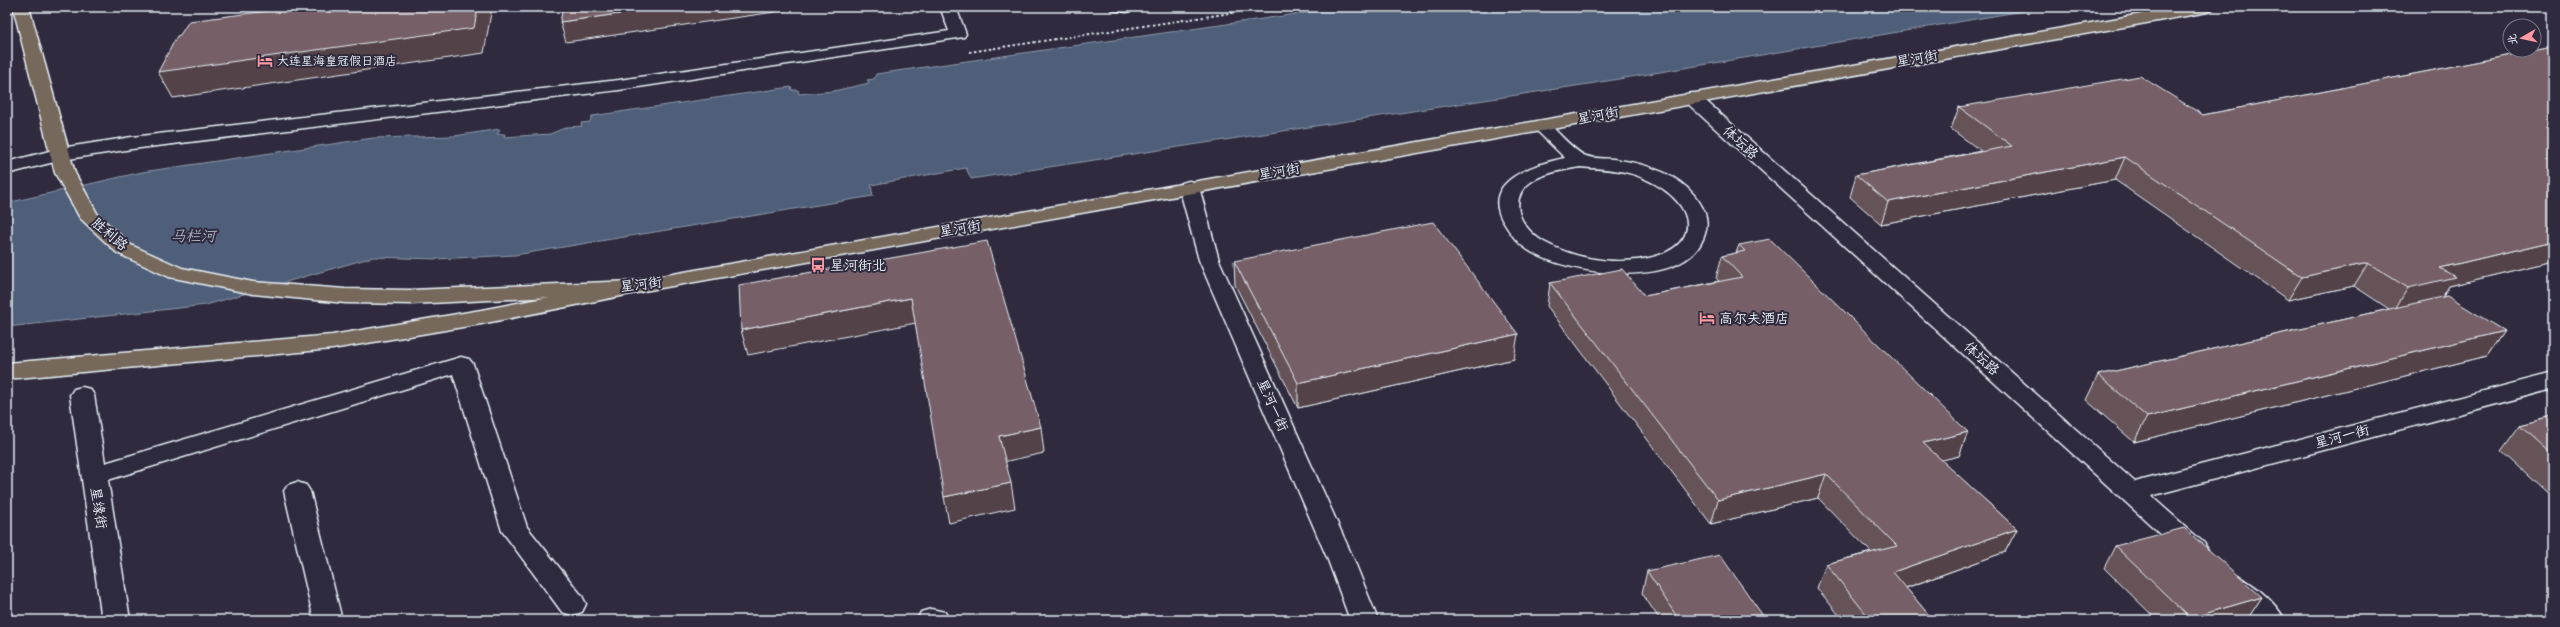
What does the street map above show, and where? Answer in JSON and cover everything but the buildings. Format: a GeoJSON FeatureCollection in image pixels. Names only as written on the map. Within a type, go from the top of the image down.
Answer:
{"type":"FeatureCollection","features":[{"type":"Feature","properties":{"kind":"main road","name":"星河街"},"geometry":{"type":"LineString","coordinates":[[345,296],[411,297],[633,287],[2208,7]]}},
{"type":"Feature","properties":{"kind":"main road","name":"胜利路"},"geometry":{"type":"LineString","coordinates":[[22,8],[63,163],[90,218],[124,249],[176,273],[253,288],[345,296]]}},
{"type":"Feature","properties":{"kind":"main road"},"geometry":{"type":"LineString","coordinates":[[7,370],[332,342],[481,317],[633,287]]}},
{"type":"Feature","properties":{"kind":"street"},"geometry":{"type":"LineString","coordinates":[[7,168],[63,163],[618,85],[958,34],[948,7]]}},
{"type":"Feature","properties":{"kind":"street"},"geometry":{"type":"LineString","coordinates":[[1118,7],[1127,7]]}},
{"type":"Feature","properties":{"kind":"street","name":"体坛路"},"geometry":{"type":"LineString","coordinates":[[1692,98],[2131,492],[2271,620]]}},
{"type":"Feature","properties":{"kind":"street"},"geometry":{"type":"LineString","coordinates":[[1541,126],[1580,161],[1610,163],[1640,170],[1666,182],[1686,197],[1697,214],[1698,232],[1688,248],[1668,260],[1640,267],[1608,268],[1574,262],[1545,251],[1522,236],[1509,219],[1506,201],[1513,186],[1529,173],[1553,165],[1580,161]]}},
{"type":"Feature","properties":{"kind":"street","name":"星河一街"},"geometry":{"type":"LineString","coordinates":[[1189,187],[1210,260],[1341,560],[1364,620]]}},
{"type":"Feature","properties":{"kind":"street"},"geometry":{"type":"LineString","coordinates":[[94,475],[462,364],[515,531],[572,604]]}},
{"type":"Feature","properties":{"kind":"street","name":"星河一街"},"geometry":{"type":"LineString","coordinates":[[2131,492],[2553,381]]}},
{"type":"Feature","properties":{"kind":"street","name":"星缘街"},"geometry":{"type":"LineString","coordinates":[[82,395],[116,620]]}},
{"type":"Feature","properties":{"kind":"street"},"geometry":{"type":"LineString","coordinates":[[297,492],[328,620]]}},
{"type":"Feature","properties":{"kind":"street"},"geometry":{"type":"LineString","coordinates":[[930,620],[935,620]]}},
{"type":"Feature","properties":{"kind":"water","name":"马栏河"},"geometry":{"type":"Polygon","coordinates":[[[1346,7],[2047,7],[1595,83],[971,179],[966,168],[871,185],[873,196],[515,255],[436,259],[373,257],[206,305],[7,327],[7,203],[142,172],[373,138],[454,136],[500,129],[497,134],[505,134],[504,137],[550,134],[567,127],[582,126],[581,123],[590,122],[592,116],[791,87],[792,90],[798,90],[799,94],[834,91],[869,83],[867,80],[874,79],[876,74],[1346,7]]]}},
{"type":"Feature","properties":{"kind":"place","name":"大连星海皇冠假日酒店"},"geometry":{"type":"Point","coordinates":[265,61]}},
{"type":"Feature","properties":{"kind":"place","name":"星河街北"},"geometry":{"type":"Point","coordinates":[818,265]}},
{"type":"Feature","properties":{"kind":"place","name":"高尔夫酒店"},"geometry":{"type":"Point","coordinates":[1707,318]}}]}
